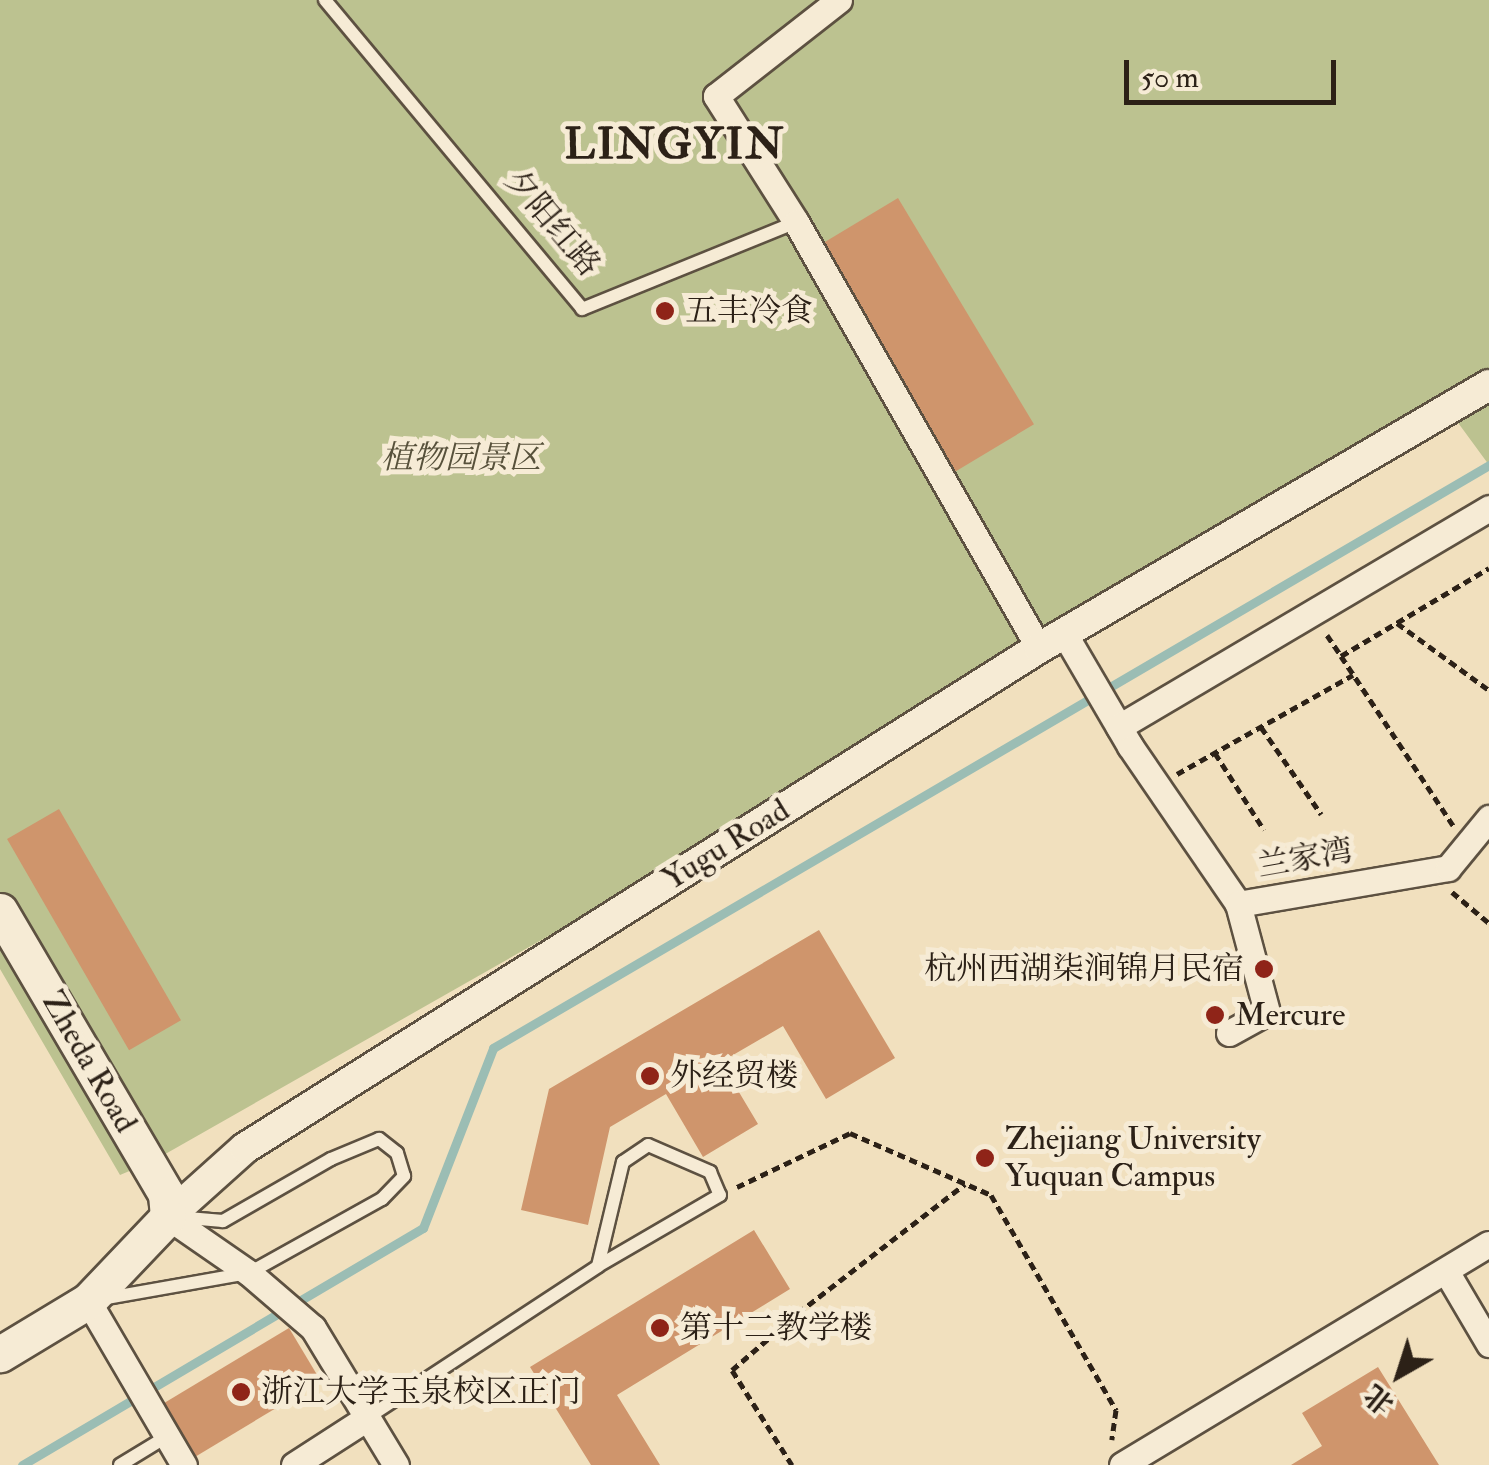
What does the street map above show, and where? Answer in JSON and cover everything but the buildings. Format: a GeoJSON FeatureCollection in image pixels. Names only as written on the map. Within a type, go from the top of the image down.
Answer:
{"type":"FeatureCollection","features":[{"type":"Feature","properties":{"kind":"main road","name":"Zheda Road"},"geometry":{"type":"LineString","coordinates":[[0,911],[166,1194],[168,1217]]}},
{"type":"Feature","properties":{"kind":"main road","name":"Yugu Road"},"geometry":{"type":"LineString","coordinates":[[0,1354],[88,1301],[168,1217]]}},
{"type":"Feature","properties":{"kind":"street"},"geometry":{"type":"LineString","coordinates":[[840,0],[716,96],[1052,640]]}},
{"type":"Feature","properties":{"kind":"street","name":"Yugu Road"},"geometry":{"type":"LineString","coordinates":[[168,1217],[246,1148],[1052,640],[1489,385]]}},
{"type":"Feature","properties":{"kind":"street"},"geometry":{"type":"LineString","coordinates":[[1124,736],[1312,612],[1489,508]]}},
{"type":"Feature","properties":{"kind":"street","name":"兰家湾"},"geometry":{"type":"LineString","coordinates":[[1052,640],[1124,736],[1238,904],[1448,868],[1489,818]]}},
{"type":"Feature","properties":{"kind":"street"},"geometry":{"type":"LineString","coordinates":[[1230,1033],[1268,1012],[1238,904]]}},
{"type":"Feature","properties":{"kind":"street"},"geometry":{"type":"LineString","coordinates":[[168,1217],[249,1272],[304,1320],[396,1465]]}},
{"type":"Feature","properties":{"kind":"street"},"geometry":{"type":"LineString","coordinates":[[1117,1456],[1489,1244]]}},
{"type":"Feature","properties":{"kind":"street"},"geometry":{"type":"LineString","coordinates":[[1446,1270],[1489,1344]]}},
{"type":"Feature","properties":{"kind":"street"},"geometry":{"type":"LineString","coordinates":[[88,1301],[184,1465]]}},
{"type":"Feature","properties":{"kind":"street"},"geometry":{"type":"LineString","coordinates":[[294,1465],[367,1418]]}},
{"type":"Feature","properties":{"kind":"lane","name":"夕阳红路"},"geometry":{"type":"LineString","coordinates":[[325,0],[582,309],[796,222]]}},
{"type":"Feature","properties":{"kind":"lane"},"geometry":{"type":"LineString","coordinates":[[88,1301],[249,1272],[382,1199],[404,1176],[396,1153],[380,1140],[331,1159],[223,1221],[168,1217]]}},
{"type":"Feature","properties":{"kind":"lane"},"geometry":{"type":"LineString","coordinates":[[367,1418],[598,1266],[720,1195],[710,1172],[648,1145],[622,1162],[598,1266]]}},
{"type":"Feature","properties":{"kind":"lane"},"geometry":{"type":"LineString","coordinates":[[120,1465],[166,1437]]}},
{"type":"Feature","properties":{"kind":"path"},"geometry":{"type":"LineString","coordinates":[[1340,656],[1489,568]]}},
{"type":"Feature","properties":{"kind":"path"},"geometry":{"type":"LineString","coordinates":[[1312,612],[1466,845]]}},
{"type":"Feature","properties":{"kind":"path"},"geometry":{"type":"LineString","coordinates":[[1397,622],[1489,690]]}},
{"type":"Feature","properties":{"kind":"path"},"geometry":{"type":"LineString","coordinates":[[1157,786],[1353,675]]}},
{"type":"Feature","properties":{"kind":"path"},"geometry":{"type":"LineString","coordinates":[[1261,727],[1321,814]]}},
{"type":"Feature","properties":{"kind":"path"},"geometry":{"type":"LineString","coordinates":[[1215,753],[1264,830]]}},
{"type":"Feature","properties":{"kind":"path"},"geometry":{"type":"LineString","coordinates":[[1427,872],[1489,922]]}},
{"type":"Feature","properties":{"kind":"path"},"geometry":{"type":"LineString","coordinates":[[720,1195],[850,1132],[991,1195],[1116,1410],[1117,1456]]}},
{"type":"Feature","properties":{"kind":"path"},"geometry":{"type":"LineString","coordinates":[[792,1465],[732,1370],[798,1313],[965,1184]]}},
{"type":"Feature","properties":{"kind":"green space","name":"植物园景区"},"geometry":{"type":"Polygon","coordinates":[[[0,0],[1489,0],[1489,465],[1456,420],[153,1161],[120,1175],[0,969],[0,0]]]}},
{"type":"Feature","properties":{"kind":"waterway"},"geometry":{"type":"LineString","coordinates":[[22,1465],[423,1228],[493,1048],[1489,465]]}},
{"type":"Feature","properties":{"kind":"place","name":"五丰冷食"},"geometry":{"type":"Point","coordinates":[665,311]}},
{"type":"Feature","properties":{"kind":"place","name":"杭州西湖柒涧锦月民宿"},"geometry":{"type":"Point","coordinates":[1264,969]}},
{"type":"Feature","properties":{"kind":"place","name":"Mercure"},"geometry":{"type":"Point","coordinates":[1215,1015]}},
{"type":"Feature","properties":{"kind":"place","name":"外经贸楼"},"geometry":{"type":"Point","coordinates":[650,1076]}},
{"type":"Feature","properties":{"kind":"place","name":"Zhejiang University Yuquan Campus"},"geometry":{"type":"Point","coordinates":[985,1158]}},
{"type":"Feature","properties":{"kind":"place","name":"第十二教学楼"},"geometry":{"type":"Point","coordinates":[660,1328]}},
{"type":"Feature","properties":{"kind":"place","name":"浙江大学玉泉校区正门"},"geometry":{"type":"Point","coordinates":[241,1392]}},
{"type":"Feature","properties":{"kind":"district","name":"LINGYIN"},"geometry":{"type":"Point","coordinates":[675,145]}}]}
